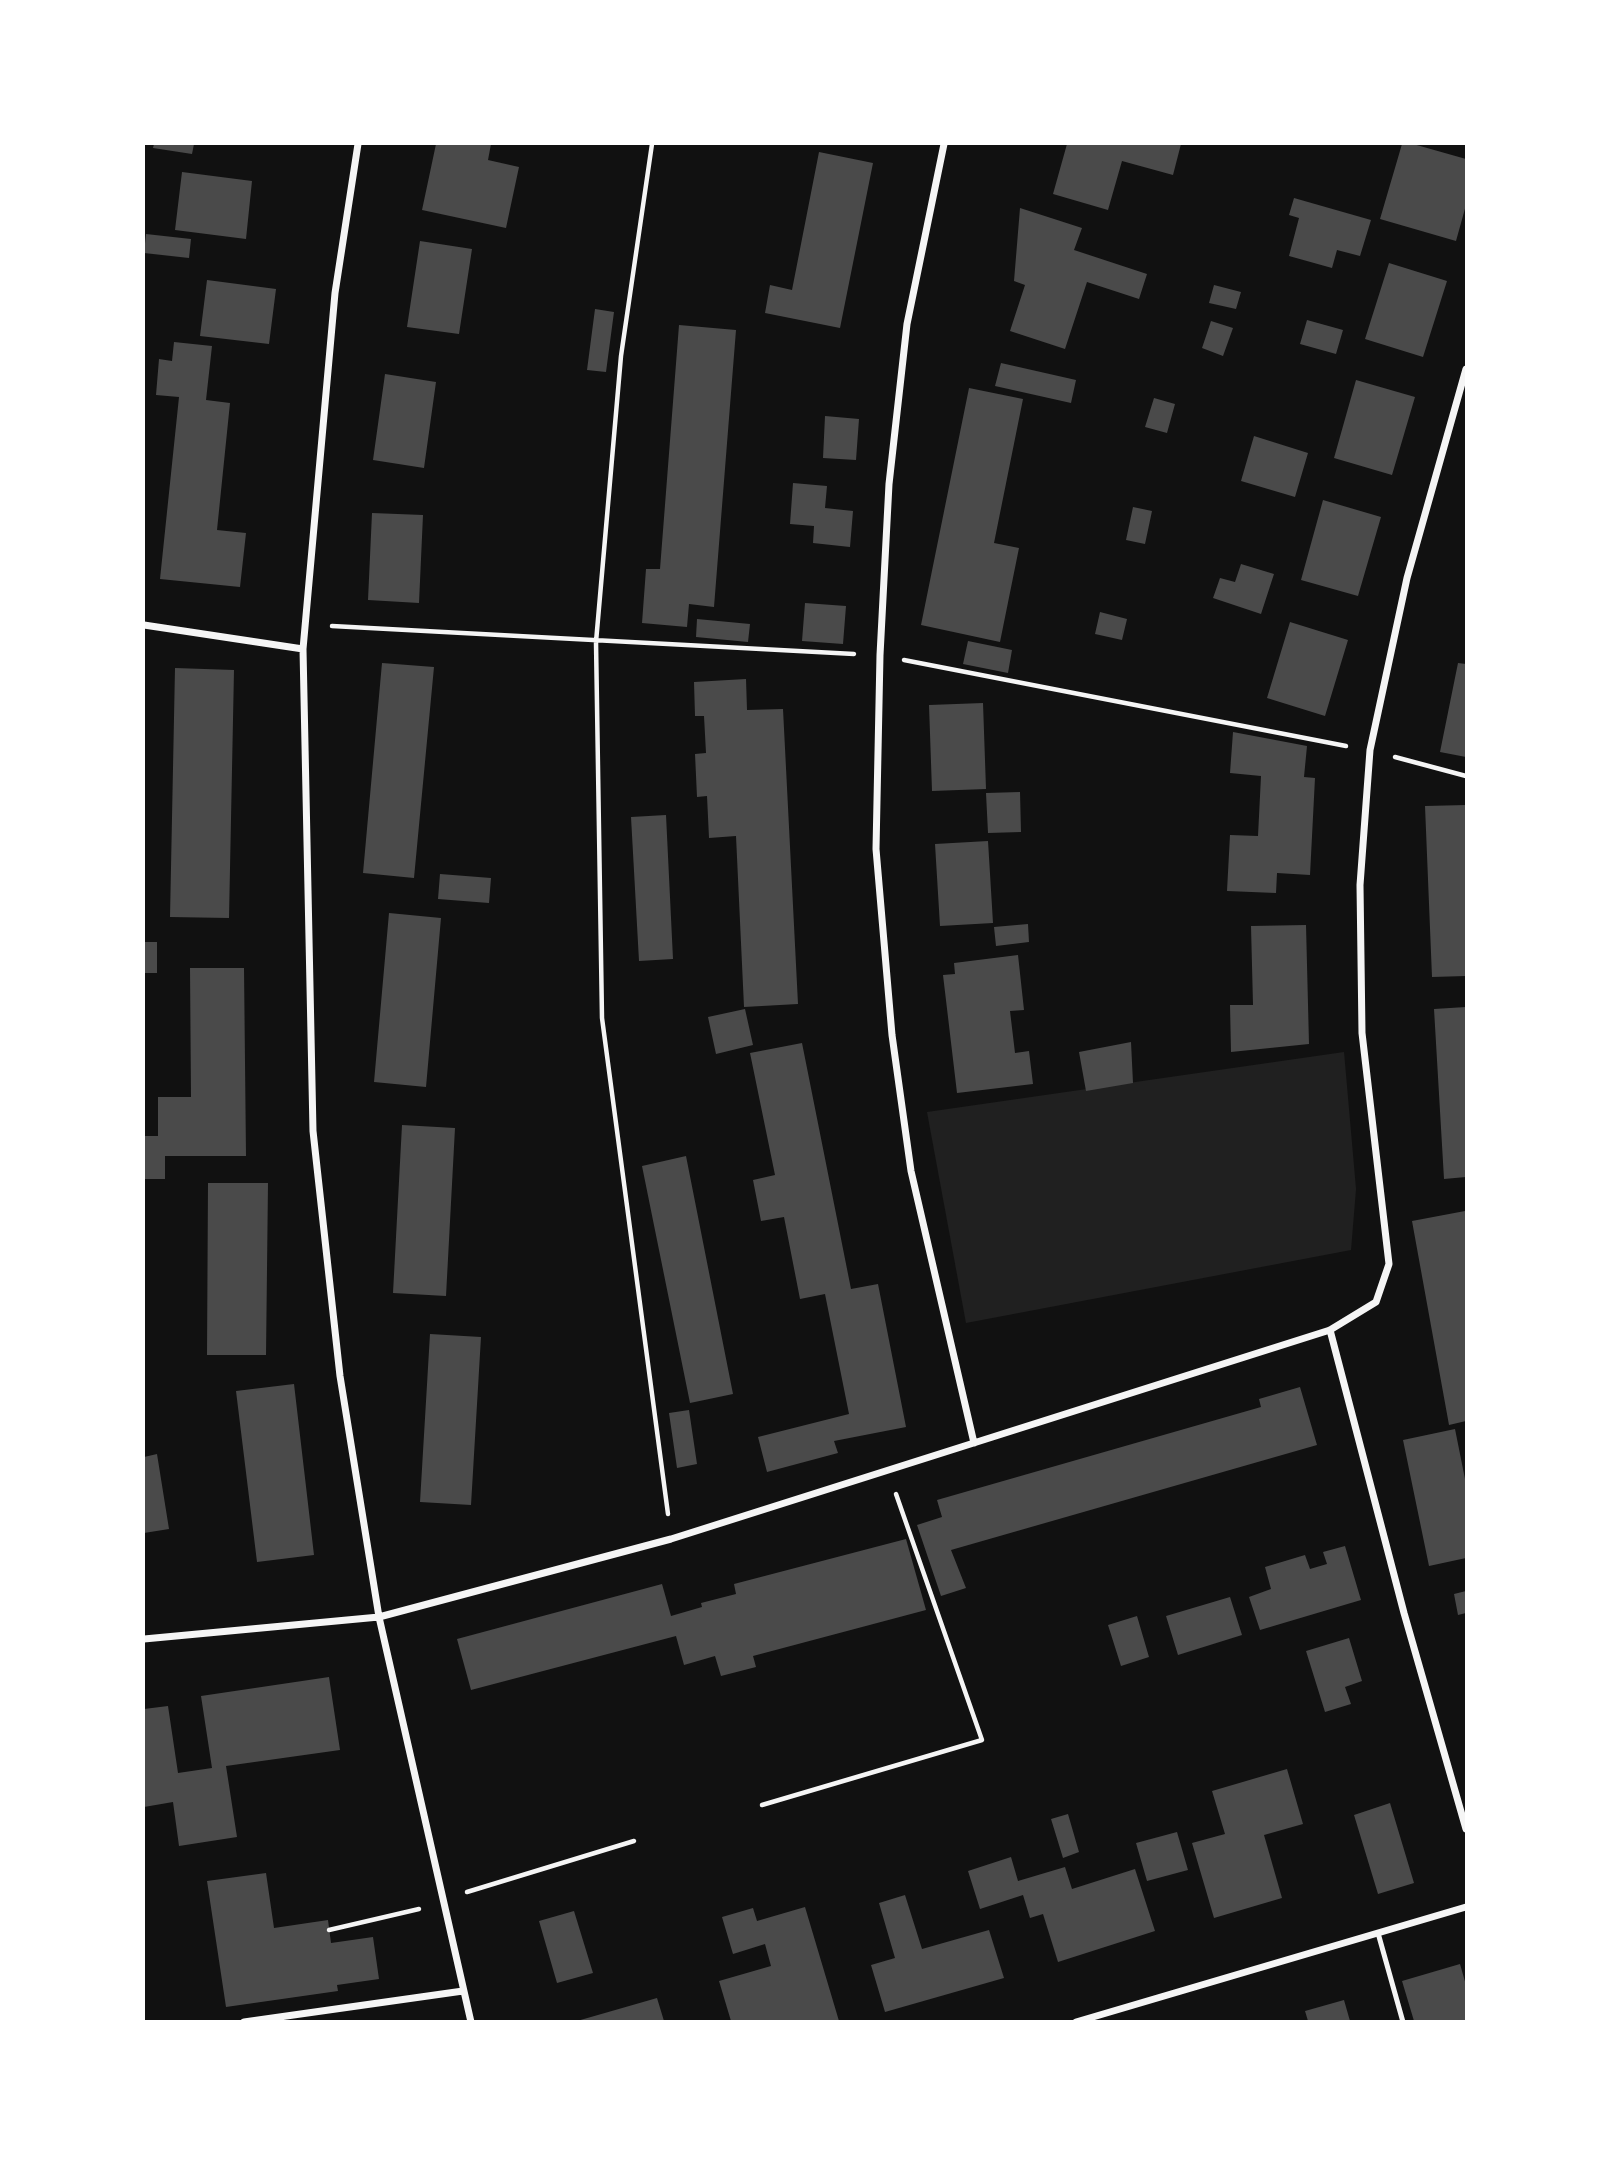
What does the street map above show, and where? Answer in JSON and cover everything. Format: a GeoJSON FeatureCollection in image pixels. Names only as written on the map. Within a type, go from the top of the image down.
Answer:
{"type":"FeatureCollection","features":[{"type":"Feature","properties":{"kind":"street"},"geometry":{"type":"LineString","coordinates":[[358,144],[335,293],[303,649],[313,1131],[340,1376],[379,1617],[471,2021]]}},
{"type":"Feature","properties":{"kind":"street"},"geometry":{"type":"LineString","coordinates":[[944,144],[907,324],[888,484],[880,656],[876,849],[891,1035],[911,1171],[974,1443]]}},
{"type":"Feature","properties":{"kind":"street"},"geometry":{"type":"LineString","coordinates":[[144,1639],[379,1617],[671,1539],[1330,1330],[1376,1302],[1389,1264],[1362,1034],[1360,885],[1370,750],[1407,578],[1466,369]]}},
{"type":"Feature","properties":{"kind":"street"},"geometry":{"type":"LineString","coordinates":[[144,625],[303,649]]}},
{"type":"Feature","properties":{"kind":"street"},"geometry":{"type":"LineString","coordinates":[[1330,1330],[1404,1614],[1466,1829]]}},
{"type":"Feature","properties":{"kind":"street"},"geometry":{"type":"LineString","coordinates":[[1076,2021],[1466,1907]]}},
{"type":"Feature","properties":{"kind":"street"},"geometry":{"type":"LineString","coordinates":[[244,2021],[463,1991]]}},
{"type":"Feature","properties":{"kind":"lane"},"geometry":{"type":"LineString","coordinates":[[1378,1933],[1402,2021]]}},
{"type":"Feature","properties":{"kind":"path"},"geometry":{"type":"LineString","coordinates":[[652,144],[621,356],[596,642],[602,1018],[671,1539]]}},
{"type":"Feature","properties":{"kind":"path"},"geometry":{"type":"LineString","coordinates":[[762,1805],[982,1740],[887,1470]]}},
{"type":"Feature","properties":{"kind":"path"},"geometry":{"type":"LineString","coordinates":[[443,1899],[634,1842]]}},
{"type":"Feature","properties":{"kind":"path"},"geometry":{"type":"LineString","coordinates":[[330,1930],[406,1914]]}},
{"type":"Feature","properties":{"kind":"shaded area"},"geometry":{"type":"Polygon","coordinates":[[[1344,1052],[1356,1189],[1351,1250],[966,1323],[927,1112],[1344,1052]]]}},
{"type":"Feature","properties":{"kind":"building"},"geometry":{"type":"Polygon","coordinates":[[[154,144],[194,144],[192,154],[153,148],[154,144]]]}},
{"type":"Feature","properties":{"kind":"building"},"geometry":{"type":"Polygon","coordinates":[[[436,144],[491,144],[488,160],[519,167],[506,228],[422,210],[436,144]]]}},
{"type":"Feature","properties":{"kind":"building"},"geometry":{"type":"Polygon","coordinates":[[[1067,144],[1181,144],[1173,175],[1122,161],[1108,210],[1053,194],[1067,144]]]}},
{"type":"Feature","properties":{"kind":"building"},"geometry":{"type":"Polygon","coordinates":[[[1402,144],[1413,144],[1466,159],[1466,205],[1456,241],[1380,219],[1402,144]]]}},
{"type":"Feature","properties":{"kind":"building"},"geometry":{"type":"Polygon","coordinates":[[[819,152],[873,163],[840,328],[765,313],[770,285],[792,290],[819,152]]]}},
{"type":"Feature","properties":{"kind":"building"},"geometry":{"type":"Polygon","coordinates":[[[182,172],[252,181],[246,239],[175,230],[182,172]]]}},
{"type":"Feature","properties":{"kind":"building"},"geometry":{"type":"Polygon","coordinates":[[[1294,198],[1371,220],[1360,256],[1337,250],[1332,268],[1289,256],[1299,218],[1289,215],[1294,198]]]}},
{"type":"Feature","properties":{"kind":"building"},"geometry":{"type":"Polygon","coordinates":[[[1020,208],[1082,228],[1074,250],[1147,274],[1139,299],[1087,282],[1065,349],[1010,331],[1025,285],[1014,281],[1020,208]]]}},
{"type":"Feature","properties":{"kind":"building"},"geometry":{"type":"Polygon","coordinates":[[[146,234],[191,239],[189,258],[144,253],[146,234]]]}},
{"type":"Feature","properties":{"kind":"building"},"geometry":{"type":"Polygon","coordinates":[[[420,241],[472,249],[459,334],[407,327],[420,241]]]}},
{"type":"Feature","properties":{"kind":"building"},"geometry":{"type":"Polygon","coordinates":[[[1389,263],[1447,281],[1423,357],[1365,339],[1389,263]]]}},
{"type":"Feature","properties":{"kind":"building"},"geometry":{"type":"Polygon","coordinates":[[[207,280],[276,289],[269,344],[200,336],[207,280]]]}},
{"type":"Feature","properties":{"kind":"building"},"geometry":{"type":"Polygon","coordinates":[[[1214,285],[1241,292],[1236,309],[1209,303],[1214,285]]]}},
{"type":"Feature","properties":{"kind":"building"},"geometry":{"type":"Polygon","coordinates":[[[595,309],[614,312],[606,372],[587,370],[595,309]]]}},
{"type":"Feature","properties":{"kind":"building"},"geometry":{"type":"Polygon","coordinates":[[[1307,320],[1343,330],[1336,354],[1300,344],[1307,320]]]}},
{"type":"Feature","properties":{"kind":"building"},"geometry":{"type":"Polygon","coordinates":[[[1211,321],[1233,328],[1223,356],[1202,348],[1211,321]]]}},
{"type":"Feature","properties":{"kind":"building"},"geometry":{"type":"Polygon","coordinates":[[[679,325],[736,330],[714,607],[689,604],[687,627],[642,623],[646,569],[660,569],[679,325]]]}},
{"type":"Feature","properties":{"kind":"building"},"geometry":{"type":"Polygon","coordinates":[[[174,342],[212,346],[206,400],[230,403],[217,530],[246,533],[240,587],[160,579],[179,397],[156,395],[159,359],[172,361],[174,342]]]}},
{"type":"Feature","properties":{"kind":"building"},"geometry":{"type":"Polygon","coordinates":[[[1001,363],[1076,380],[1071,403],[995,386],[1001,363]]]}},
{"type":"Feature","properties":{"kind":"building"},"geometry":{"type":"Polygon","coordinates":[[[385,374],[436,382],[424,468],[373,460],[385,374]]]}},
{"type":"Feature","properties":{"kind":"building"},"geometry":{"type":"Polygon","coordinates":[[[1356,380],[1415,397],[1392,475],[1334,458],[1356,380]]]}},
{"type":"Feature","properties":{"kind":"building"},"geometry":{"type":"Polygon","coordinates":[[[969,388],[1023,399],[994,543],[1019,548],[1000,642],[921,625],[969,388]]]}},
{"type":"Feature","properties":{"kind":"building"},"geometry":{"type":"Polygon","coordinates":[[[1154,398],[1175,404],[1167,433],[1145,427],[1154,398]]]}},
{"type":"Feature","properties":{"kind":"building"},"geometry":{"type":"Polygon","coordinates":[[[825,416],[859,419],[856,460],[823,458],[825,416]]]}},
{"type":"Feature","properties":{"kind":"building"},"geometry":{"type":"Polygon","coordinates":[[[1254,436],[1308,453],[1295,497],[1241,481],[1254,436]]]}},
{"type":"Feature","properties":{"kind":"building"},"geometry":{"type":"Polygon","coordinates":[[[793,483],[827,486],[825,508],[853,511],[850,547],[813,543],[814,526],[790,524],[793,483]]]}},
{"type":"Feature","properties":{"kind":"building"},"geometry":{"type":"Polygon","coordinates":[[[1323,500],[1381,517],[1358,596],[1301,580],[1323,500]]]}},
{"type":"Feature","properties":{"kind":"building"},"geometry":{"type":"Polygon","coordinates":[[[1133,507],[1152,511],[1145,544],[1126,540],[1133,507]]]}},
{"type":"Feature","properties":{"kind":"building"},"geometry":{"type":"Polygon","coordinates":[[[372,513],[423,515],[419,603],[368,600],[372,513]]]}},
{"type":"Feature","properties":{"kind":"building"},"geometry":{"type":"Polygon","coordinates":[[[1241,564],[1274,574],[1261,614],[1213,598],[1220,578],[1235,582],[1241,564]]]}},
{"type":"Feature","properties":{"kind":"building"},"geometry":{"type":"Polygon","coordinates":[[[805,603],[846,606],[843,644],[802,641],[805,603]]]}},
{"type":"Feature","properties":{"kind":"building"},"geometry":{"type":"Polygon","coordinates":[[[1100,612],[1127,619],[1122,640],[1095,634],[1100,612]]]}},
{"type":"Feature","properties":{"kind":"building"},"geometry":{"type":"Polygon","coordinates":[[[697,619],[750,624],[748,642],[696,637],[697,619]]]}},
{"type":"Feature","properties":{"kind":"building"},"geometry":{"type":"Polygon","coordinates":[[[1290,622],[1348,640],[1325,716],[1267,698],[1290,622]]]}},
{"type":"Feature","properties":{"kind":"building"},"geometry":{"type":"Polygon","coordinates":[[[968,641],[1012,650],[1008,673],[963,664],[968,641]]]}},
{"type":"Feature","properties":{"kind":"building"},"geometry":{"type":"Polygon","coordinates":[[[382,663],[434,667],[414,878],[363,873],[382,663]]]}},
{"type":"Feature","properties":{"kind":"building"},"geometry":{"type":"Polygon","coordinates":[[[1458,663],[1466,664],[1466,757],[1440,752],[1458,663]]]}},
{"type":"Feature","properties":{"kind":"building"},"geometry":{"type":"Polygon","coordinates":[[[175,668],[234,670],[229,918],[170,917],[175,668]]]}},
{"type":"Feature","properties":{"kind":"building"},"geometry":{"type":"Polygon","coordinates":[[[746,679],[747,710],[783,709],[798,1004],[744,1007],[736,836],[709,838],[707,796],[697,797],[695,754],[706,753],[704,716],[695,716],[694,682],[746,679]]]}},
{"type":"Feature","properties":{"kind":"building"},"geometry":{"type":"Polygon","coordinates":[[[983,703],[986,789],[932,791],[929,705],[983,703]]]}},
{"type":"Feature","properties":{"kind":"building"},"geometry":{"type":"Polygon","coordinates":[[[1233,732],[1307,746],[1304,777],[1315,778],[1310,875],[1277,873],[1276,893],[1227,891],[1230,835],[1258,836],[1261,776],[1230,773],[1233,732]]]}},
{"type":"Feature","properties":{"kind":"building"},"geometry":{"type":"Polygon","coordinates":[[[1020,792],[1021,832],[988,833],[986,793],[1020,792]]]}},
{"type":"Feature","properties":{"kind":"building"},"geometry":{"type":"Polygon","coordinates":[[[1466,805],[1466,976],[1432,977],[1425,806],[1466,805]]]}},
{"type":"Feature","properties":{"kind":"building"},"geometry":{"type":"Polygon","coordinates":[[[666,815],[673,959],[639,961],[631,817],[666,815]]]}},
{"type":"Feature","properties":{"kind":"building"},"geometry":{"type":"Polygon","coordinates":[[[988,841],[993,923],[940,926],[935,844],[988,841]]]}},
{"type":"Feature","properties":{"kind":"building"},"geometry":{"type":"Polygon","coordinates":[[[440,874],[491,878],[489,903],[438,899],[440,874]]]}},
{"type":"Feature","properties":{"kind":"building"},"geometry":{"type":"Polygon","coordinates":[[[389,913],[441,918],[426,1087],[374,1082],[389,913]]]}},
{"type":"Feature","properties":{"kind":"building"},"geometry":{"type":"Polygon","coordinates":[[[1028,924],[1029,942],[996,946],[994,927],[1028,924]]]}},
{"type":"Feature","properties":{"kind":"building"},"geometry":{"type":"Polygon","coordinates":[[[1306,925],[1309,1044],[1231,1052],[1230,1005],[1253,1005],[1251,926],[1306,925]]]}},
{"type":"Feature","properties":{"kind":"building"},"geometry":{"type":"Polygon","coordinates":[[[144,942],[157,942],[157,973],[144,973],[144,942]]]}},
{"type":"Feature","properties":{"kind":"building"},"geometry":{"type":"Polygon","coordinates":[[[1018,955],[1024,1010],[1010,1011],[1015,1053],[1029,1051],[1033,1084],[957,1093],[943,975],[955,974],[954,963],[1018,955]]]}},
{"type":"Feature","properties":{"kind":"building"},"geometry":{"type":"Polygon","coordinates":[[[190,968],[244,968],[246,1156],[165,1156],[165,1179],[144,1179],[144,1136],[158,1136],[158,1097],[191,1097],[190,968]]]}},
{"type":"Feature","properties":{"kind":"building"},"geometry":{"type":"Polygon","coordinates":[[[1466,1007],[1466,1177],[1444,1179],[1434,1009],[1466,1007]]]}},
{"type":"Feature","properties":{"kind":"building"},"geometry":{"type":"Polygon","coordinates":[[[745,1009],[753,1045],[716,1054],[708,1017],[745,1009]]]}},
{"type":"Feature","properties":{"kind":"building"},"geometry":{"type":"Polygon","coordinates":[[[1131,1042],[1133,1083],[1086,1091],[1079,1052],[1131,1042]]]}},
{"type":"Feature","properties":{"kind":"building"},"geometry":{"type":"Polygon","coordinates":[[[802,1043],[851,1289],[878,1284],[906,1427],[834,1441],[838,1453],[767,1472],[758,1437],[849,1414],[825,1294],[800,1299],[784,1217],[761,1221],[753,1180],[775,1175],[750,1053],[802,1043]]]}},
{"type":"Feature","properties":{"kind":"building"},"geometry":{"type":"Polygon","coordinates":[[[402,1125],[455,1128],[446,1296],[393,1293],[402,1125]]]}},
{"type":"Feature","properties":{"kind":"building"},"geometry":{"type":"Polygon","coordinates":[[[686,1156],[733,1394],[690,1403],[642,1166],[686,1156]]]}},
{"type":"Feature","properties":{"kind":"building"},"geometry":{"type":"Polygon","coordinates":[[[208,1183],[268,1183],[266,1355],[207,1355],[208,1183]]]}},
{"type":"Feature","properties":{"kind":"building"},"geometry":{"type":"Polygon","coordinates":[[[1465,1211],[1466,1421],[1449,1425],[1412,1221],[1465,1211]]]}},
{"type":"Feature","properties":{"kind":"building"},"geometry":{"type":"Polygon","coordinates":[[[430,1334],[481,1337],[471,1505],[420,1502],[430,1334]]]}},
{"type":"Feature","properties":{"kind":"building"},"geometry":{"type":"Polygon","coordinates":[[[294,1384],[314,1555],[257,1562],[236,1391],[294,1384]]]}},
{"type":"Feature","properties":{"kind":"building"},"geometry":{"type":"Polygon","coordinates":[[[1300,1387],[1317,1445],[951,1550],[966,1588],[941,1596],[917,1525],[942,1517],[937,1500],[1261,1407],[1259,1399],[1300,1387]]]}},
{"type":"Feature","properties":{"kind":"building"},"geometry":{"type":"Polygon","coordinates":[[[689,1410],[697,1464],[677,1468],[669,1413],[689,1410]]]}},
{"type":"Feature","properties":{"kind":"building"},"geometry":{"type":"Polygon","coordinates":[[[1455,1429],[1466,1484],[1466,1558],[1429,1566],[1403,1440],[1455,1429]]]}},
{"type":"Feature","properties":{"kind":"building"},"geometry":{"type":"Polygon","coordinates":[[[157,1454],[169,1529],[144,1533],[144,1457],[157,1454]]]}},
{"type":"Feature","properties":{"kind":"building"},"geometry":{"type":"Polygon","coordinates":[[[906,1539],[926,1610],[753,1656],[756,1667],[721,1676],[715,1656],[684,1665],[676,1636],[471,1690],[457,1639],[662,1584],[671,1616],[702,1607],[701,1603],[736,1594],[734,1584],[906,1539]]]}},
{"type":"Feature","properties":{"kind":"building"},"geometry":{"type":"Polygon","coordinates":[[[1345,1546],[1361,1600],[1260,1630],[1249,1597],[1271,1589],[1265,1567],[1305,1555],[1310,1569],[1327,1564],[1323,1552],[1345,1546]]]}},
{"type":"Feature","properties":{"kind":"building"},"geometry":{"type":"Polygon","coordinates":[[[1466,1591],[1466,1613],[1458,1615],[1454,1594],[1466,1591]]]}},
{"type":"Feature","properties":{"kind":"building"},"geometry":{"type":"Polygon","coordinates":[[[1230,1597],[1242,1635],[1178,1655],[1166,1616],[1230,1597]]]}},
{"type":"Feature","properties":{"kind":"building"},"geometry":{"type":"Polygon","coordinates":[[[1137,1616],[1149,1657],[1121,1666],[1108,1625],[1137,1616]]]}},
{"type":"Feature","properties":{"kind":"building"},"geometry":{"type":"Polygon","coordinates":[[[1349,1638],[1362,1681],[1345,1687],[1351,1704],[1325,1712],[1306,1651],[1349,1638]]]}},
{"type":"Feature","properties":{"kind":"building"},"geometry":{"type":"Polygon","coordinates":[[[329,1677],[340,1750],[226,1766],[237,1837],[179,1846],[173,1802],[144,1807],[144,1709],[168,1706],[178,1773],[212,1768],[201,1696],[329,1677]]]}},
{"type":"Feature","properties":{"kind":"building"},"geometry":{"type":"Polygon","coordinates":[[[1287,1769],[1303,1824],[1264,1835],[1282,1898],[1214,1918],[1192,1843],[1225,1834],[1212,1791],[1287,1769]]]}},
{"type":"Feature","properties":{"kind":"building"},"geometry":{"type":"Polygon","coordinates":[[[1390,1803],[1414,1883],[1378,1894],[1354,1815],[1390,1803]]]}},
{"type":"Feature","properties":{"kind":"building"},"geometry":{"type":"Polygon","coordinates":[[[1068,1814],[1079,1852],[1063,1858],[1051,1819],[1068,1814]]]}},
{"type":"Feature","properties":{"kind":"building"},"geometry":{"type":"Polygon","coordinates":[[[1177,1832],[1188,1870],[1147,1881],[1136,1843],[1177,1832]]]}},
{"type":"Feature","properties":{"kind":"building"},"geometry":{"type":"Polygon","coordinates":[[[1011,1857],[1018,1881],[1065,1867],[1072,1889],[1135,1869],[1155,1931],[1058,1962],[1043,1914],[1030,1918],[1023,1895],[980,1909],[968,1871],[1011,1857]]]}},
{"type":"Feature","properties":{"kind":"building"},"geometry":{"type":"Polygon","coordinates":[[[266,1873],[274,1928],[328,1920],[331,1943],[373,1937],[379,1979],[337,1985],[338,1991],[226,2007],[207,1881],[266,1873]]]}},
{"type":"Feature","properties":{"kind":"building"},"geometry":{"type":"Polygon","coordinates":[[[905,1895],[922,1949],[989,1930],[1004,1978],[885,2012],[871,1965],[895,1958],[879,1903],[905,1895]]]}},
{"type":"Feature","properties":{"kind":"building"},"geometry":{"type":"Polygon","coordinates":[[[805,1907],[839,2021],[731,2021],[719,1981],[771,1966],[765,1944],[733,1954],[722,1917],[753,1908],[757,1921],[805,1907]]]}},
{"type":"Feature","properties":{"kind":"building"},"geometry":{"type":"Polygon","coordinates":[[[574,1911],[593,1973],[557,1983],[539,1921],[574,1911]]]}},
{"type":"Feature","properties":{"kind":"building"},"geometry":{"type":"Polygon","coordinates":[[[1460,1964],[1466,1985],[1466,2021],[1414,2021],[1402,1981],[1460,1964]]]}},
{"type":"Feature","properties":{"kind":"building"},"geometry":{"type":"Polygon","coordinates":[[[657,1998],[664,2021],[577,2021],[657,1998]]]}},
{"type":"Feature","properties":{"kind":"building"},"geometry":{"type":"Polygon","coordinates":[[[1344,2000],[1350,2021],[1308,2021],[1305,2011],[1344,2000]]]}}]}
